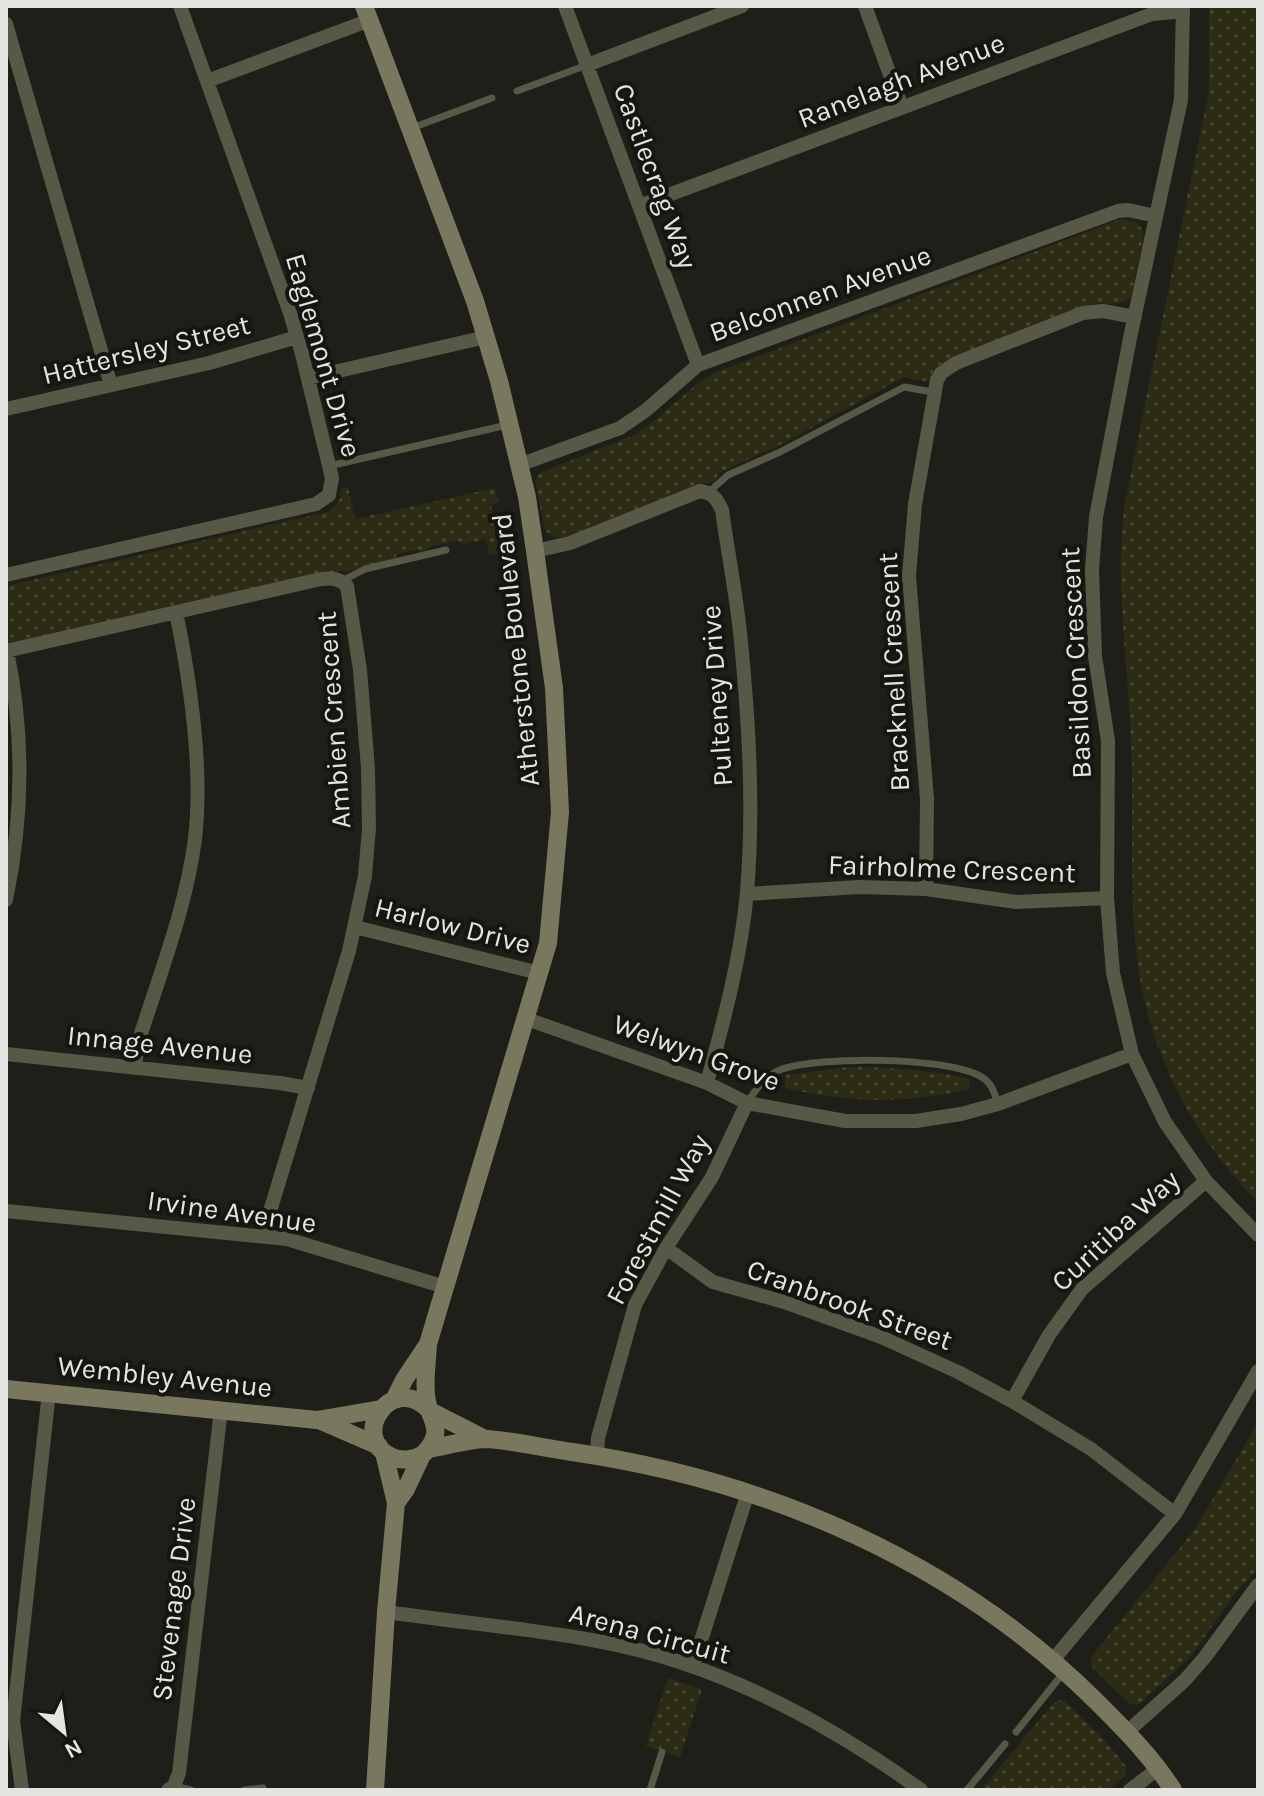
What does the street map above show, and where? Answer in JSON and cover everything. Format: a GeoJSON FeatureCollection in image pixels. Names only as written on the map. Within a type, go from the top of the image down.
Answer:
{"type":"FeatureCollection","features":[{"type":"Feature","properties":{"kind":"street","name":"Eaglemont Drive"},"geometry":{"type":"LineString","coordinates":[[6,575],[316,504],[329,495],[332,478],[297,337],[180,6]]}},
{"type":"Feature","properties":{"kind":"street","name":"Castlecrag Way"},"geometry":{"type":"LineString","coordinates":[[565,6],[698,365]]}},
{"type":"Feature","properties":{"kind":"street"},"geometry":{"type":"LineString","coordinates":[[587,65],[742,6]]}},
{"type":"Feature","properties":{"kind":"street"},"geometry":{"type":"LineString","coordinates":[[865,6],[902,108]]}},
{"type":"Feature","properties":{"kind":"street","name":"Ranelagh Avenue"},"geometry":{"type":"LineString","coordinates":[[639,206],[1152,14],[1183,8]]}},
{"type":"Feature","properties":{"kind":"street","name":"Basildon Crescent"},"geometry":{"type":"LineString","coordinates":[[1183,8],[1182,89],[1096,517],[1092,570],[1095,656],[1108,741],[1107,898],[1113,973],[1132,1054],[1165,1122],[1206,1181],[1258,1235]]}},
{"type":"Feature","properties":{"kind":"street"},"geometry":{"type":"LineString","coordinates":[[207,81],[367,13]]}},
{"type":"Feature","properties":{"kind":"street","name":"Atherstone Boulevard"},"geometry":{"type":"LineString","coordinates":[[367,13],[475,301],[519,465],[535,551],[554,688],[560,812],[548,943],[428,1344],[388,1404]]}},
{"type":"Feature","properties":{"kind":"street"},"geometry":{"type":"LineString","coordinates":[[6,24],[111,385]]}},
{"type":"Feature","properties":{"kind":"street","name":"Belconnen Avenue"},"geometry":{"type":"LineString","coordinates":[[519,465],[620,428],[645,411],[698,365],[1118,211],[1156,216]]}},
{"type":"Feature","properties":{"kind":"street"},"geometry":{"type":"LineString","coordinates":[[933,392],[941,373],[956,363],[1083,313],[1103,311],[1135,317]]}},
{"type":"Feature","properties":{"kind":"street","name":"Hattersley Street"},"geometry":{"type":"LineString","coordinates":[[6,409],[209,363],[297,337]]}},
{"type":"Feature","properties":{"kind":"street"},"geometry":{"type":"LineString","coordinates":[[308,378],[486,337]]}},
{"type":"Feature","properties":{"kind":"street","name":"Bracknell Crescent"},"geometry":{"type":"LineString","coordinates":[[926,889],[927,799],[909,576],[915,504],[933,392]]}},
{"type":"Feature","properties":{"kind":"street"},"geometry":{"type":"LineString","coordinates":[[535,551],[570,543],[691,493],[709,492]]}},
{"type":"Feature","properties":{"kind":"street","name":"Pulteney Drive"},"geometry":{"type":"LineString","coordinates":[[707,1083],[735,974],[747,894],[750,832],[749,747],[741,640],[722,510],[709,492]]}},
{"type":"Feature","properties":{"kind":"street","name":"Ambien Crescent"},"geometry":{"type":"LineString","coordinates":[[6,651],[321,579],[342,581],[350,597],[360,670],[369,798],[365,876],[355,927],[271,1208],[267,1237]]}},
{"type":"Feature","properties":{"kind":"street"},"geometry":{"type":"LineString","coordinates":[[135,1068],[137,1046],[187,881],[195,837],[196,786],[191,719],[176,612]]}},
{"type":"Feature","properties":{"kind":"street"},"geometry":{"type":"LineString","coordinates":[[6,651],[16,705],[19,764],[17,825],[6,900]]}},
{"type":"Feature","properties":{"kind":"street","name":"Fairholme Crescent"},"geometry":{"type":"LineString","coordinates":[[747,894],[859,887],[926,889],[1016,902],[1107,898]]}},
{"type":"Feature","properties":{"kind":"street","name":"Harlow Drive"},"geometry":{"type":"LineString","coordinates":[[355,927],[539,973]]}},
{"type":"Feature","properties":{"kind":"street","name":"Welwyn Grove"},"geometry":{"type":"LineString","coordinates":[[524,1018],[707,1083],[747,1103],[845,1121],[916,1121],[998,1104],[1132,1054]]}},
{"type":"Feature","properties":{"kind":"street","name":"Innage Avenue"},"geometry":{"type":"LineString","coordinates":[[6,1054],[308,1088]]}},
{"type":"Feature","properties":{"kind":"street","name":"Forestmill Way"},"geometry":{"type":"LineString","coordinates":[[597,1455],[598,1438],[635,1305],[666,1248],[712,1177],[747,1103]]}},
{"type":"Feature","properties":{"kind":"street","name":"Curitiba Way"},"geometry":{"type":"LineString","coordinates":[[1012,1401],[1049,1335],[1082,1289],[1206,1181]]}},
{"type":"Feature","properties":{"kind":"street","name":"Irvine Avenue"},"geometry":{"type":"LineString","coordinates":[[6,1211],[298,1242],[445,1287]]}},
{"type":"Feature","properties":{"kind":"street","name":"Cranbrook Street"},"geometry":{"type":"LineString","coordinates":[[666,1248],[713,1282],[784,1302],[881,1337],[955,1370],[1091,1449],[1175,1514]]}},
{"type":"Feature","properties":{"kind":"street","name":"Atherstone Boulevard"},"geometry":{"type":"LineString","coordinates":[[428,1344],[429,1410]]}},
{"type":"Feature","properties":{"kind":"street"},"geometry":{"type":"LineString","coordinates":[[1059,1665],[1175,1514],[1258,1371]]}},
{"type":"Feature","properties":{"kind":"street","name":"Wembley Avenue"},"geometry":{"type":"LineString","coordinates":[[6,1389],[317,1420],[382,1450]]}},
{"type":"Feature","properties":{"kind":"street"},"geometry":{"type":"LineString","coordinates":[[22,1790],[13,1721],[49,1392]]}},
{"type":"Feature","properties":{"kind":"street"},"geometry":{"type":"LineString","coordinates":[[375,1790],[396,1503],[382,1450],[375,1439],[374,1423],[388,1404],[410,1399],[485,1439],[661,1467],[748,1492],[841,1528],[911,1562],[973,1601],[1059,1665],[1127,1732],[1159,1768],[1173,1790]]}},
{"type":"Feature","properties":{"kind":"street","name":"Wembley Avenue"},"geometry":{"type":"LineString","coordinates":[[317,1420],[388,1404]]}},
{"type":"Feature","properties":{"kind":"street","name":"Stevenage Drive"},"geometry":{"type":"LineString","coordinates":[[171,1788],[179,1773],[221,1409]]}},
{"type":"Feature","properties":{"kind":"street"},"geometry":{"type":"LineString","coordinates":[[396,1503],[435,1435],[429,1410]]}},
{"type":"Feature","properties":{"kind":"street"},"geometry":{"type":"LineString","coordinates":[[382,1450],[399,1459],[415,1458],[425,1452],[485,1439]]}},
{"type":"Feature","properties":{"kind":"street"},"geometry":{"type":"LineString","coordinates":[[693,1666],[748,1492]]}},
{"type":"Feature","properties":{"kind":"street"},"geometry":{"type":"LineString","coordinates":[[1127,1732],[1185,1680],[1258,1585]]}},
{"type":"Feature","properties":{"kind":"street","name":"Arena Circuit"},"geometry":{"type":"LineString","coordinates":[[386,1612],[599,1641],[693,1666],[748,1687],[817,1722],[874,1756],[921,1790]]}},
{"type":"Feature","properties":{"kind":"street"},"geometry":{"type":"LineString","coordinates":[[1130,1790],[1159,1768]]}},
{"type":"Feature","properties":{"kind":"lane"},"geometry":{"type":"LineString","coordinates":[[517,91],[587,65]]}},
{"type":"Feature","properties":{"kind":"lane"},"geometry":{"type":"LineString","coordinates":[[411,128],[492,98]]}},
{"type":"Feature","properties":{"kind":"lane"},"geometry":{"type":"LineString","coordinates":[[709,492],[728,475],[780,452],[904,387],[933,392]]}},
{"type":"Feature","properties":{"kind":"lane"},"geometry":{"type":"LineString","coordinates":[[329,466],[509,424]]}},
{"type":"Feature","properties":{"kind":"lane"},"geometry":{"type":"LineString","coordinates":[[342,581],[365,569],[446,550]]}},
{"type":"Feature","properties":{"kind":"lane"},"geometry":{"type":"LineString","coordinates":[[747,1103],[780,1070],[843,1061],[893,1060],[978,1075],[993,1086],[998,1104]]}},
{"type":"Feature","properties":{"kind":"lane"},"geometry":{"type":"LineString","coordinates":[[1016,1732],[1059,1665]]}},
{"type":"Feature","properties":{"kind":"lane"},"geometry":{"type":"LineString","coordinates":[[967,1790],[1005,1744]]}},
{"type":"Feature","properties":{"kind":"lane"},"geometry":{"type":"LineString","coordinates":[[650,1790],[662,1752]]}},
{"type":"Feature","properties":{"kind":"lane"},"geometry":{"type":"LineString","coordinates":[[171,1788],[191,1790]]}},
{"type":"Feature","properties":{"kind":"lane"},"geometry":{"type":"LineString","coordinates":[[244,1790],[263,1788]]}},
{"type":"Feature","properties":{"kind":"shaded area"},"geometry":{"type":"Polygon","coordinates":[[[1209,6],[1258,6],[1258,1202],[1234,1176],[1192,1118],[1161,1054],[1141,986],[1133,898],[1132,765],[1121,591],[1122,532],[1125,502],[1209,91],[1209,6]]]}},
{"type":"Feature","properties":{"kind":"shaded area"},"geometry":{"type":"Polygon","coordinates":[[[1121,219],[1138,223],[1144,233],[1131,297],[1127,300],[1115,304],[1098,303],[945,362],[935,367],[928,382],[904,377],[782,444],[719,473],[714,482],[700,484],[568,537],[555,537],[545,531],[535,480],[540,473],[636,434],[714,373],[1121,219]]]}},
{"type":"Feature","properties":{"kind":"shaded area"},"geometry":{"type":"Polygon","coordinates":[[[348,487],[355,519],[495,488],[499,502],[491,505],[498,544],[506,544],[508,550],[489,555],[486,539],[465,544],[457,541],[432,546],[422,552],[397,554],[395,558],[358,569],[6,647],[6,586],[331,511],[340,499],[341,488],[348,487]]]}},
{"type":"Feature","properties":{"kind":"shaded area"},"geometry":{"type":"Polygon","coordinates":[[[849,1067],[955,1076],[970,1079],[969,1089],[923,1097],[877,1100],[831,1097],[785,1088],[785,1075],[849,1067]]]}},
{"type":"Feature","properties":{"kind":"shaded area"},"geometry":{"type":"Polygon","coordinates":[[[1258,1422],[1258,1569],[1236,1592],[1192,1655],[1140,1704],[1130,1704],[1092,1667],[1091,1657],[1196,1528],[1258,1422]]]}},
{"type":"Feature","properties":{"kind":"shaded area"},"geometry":{"type":"Polygon","coordinates":[[[668,1678],[702,1689],[680,1757],[646,1746],[668,1678]]]}},
{"type":"Feature","properties":{"kind":"shaded area"},"geometry":{"type":"Polygon","coordinates":[[[1064,1700],[1126,1766],[1126,1775],[1109,1790],[981,1790],[1055,1701],[1064,1700]]]}}]}
